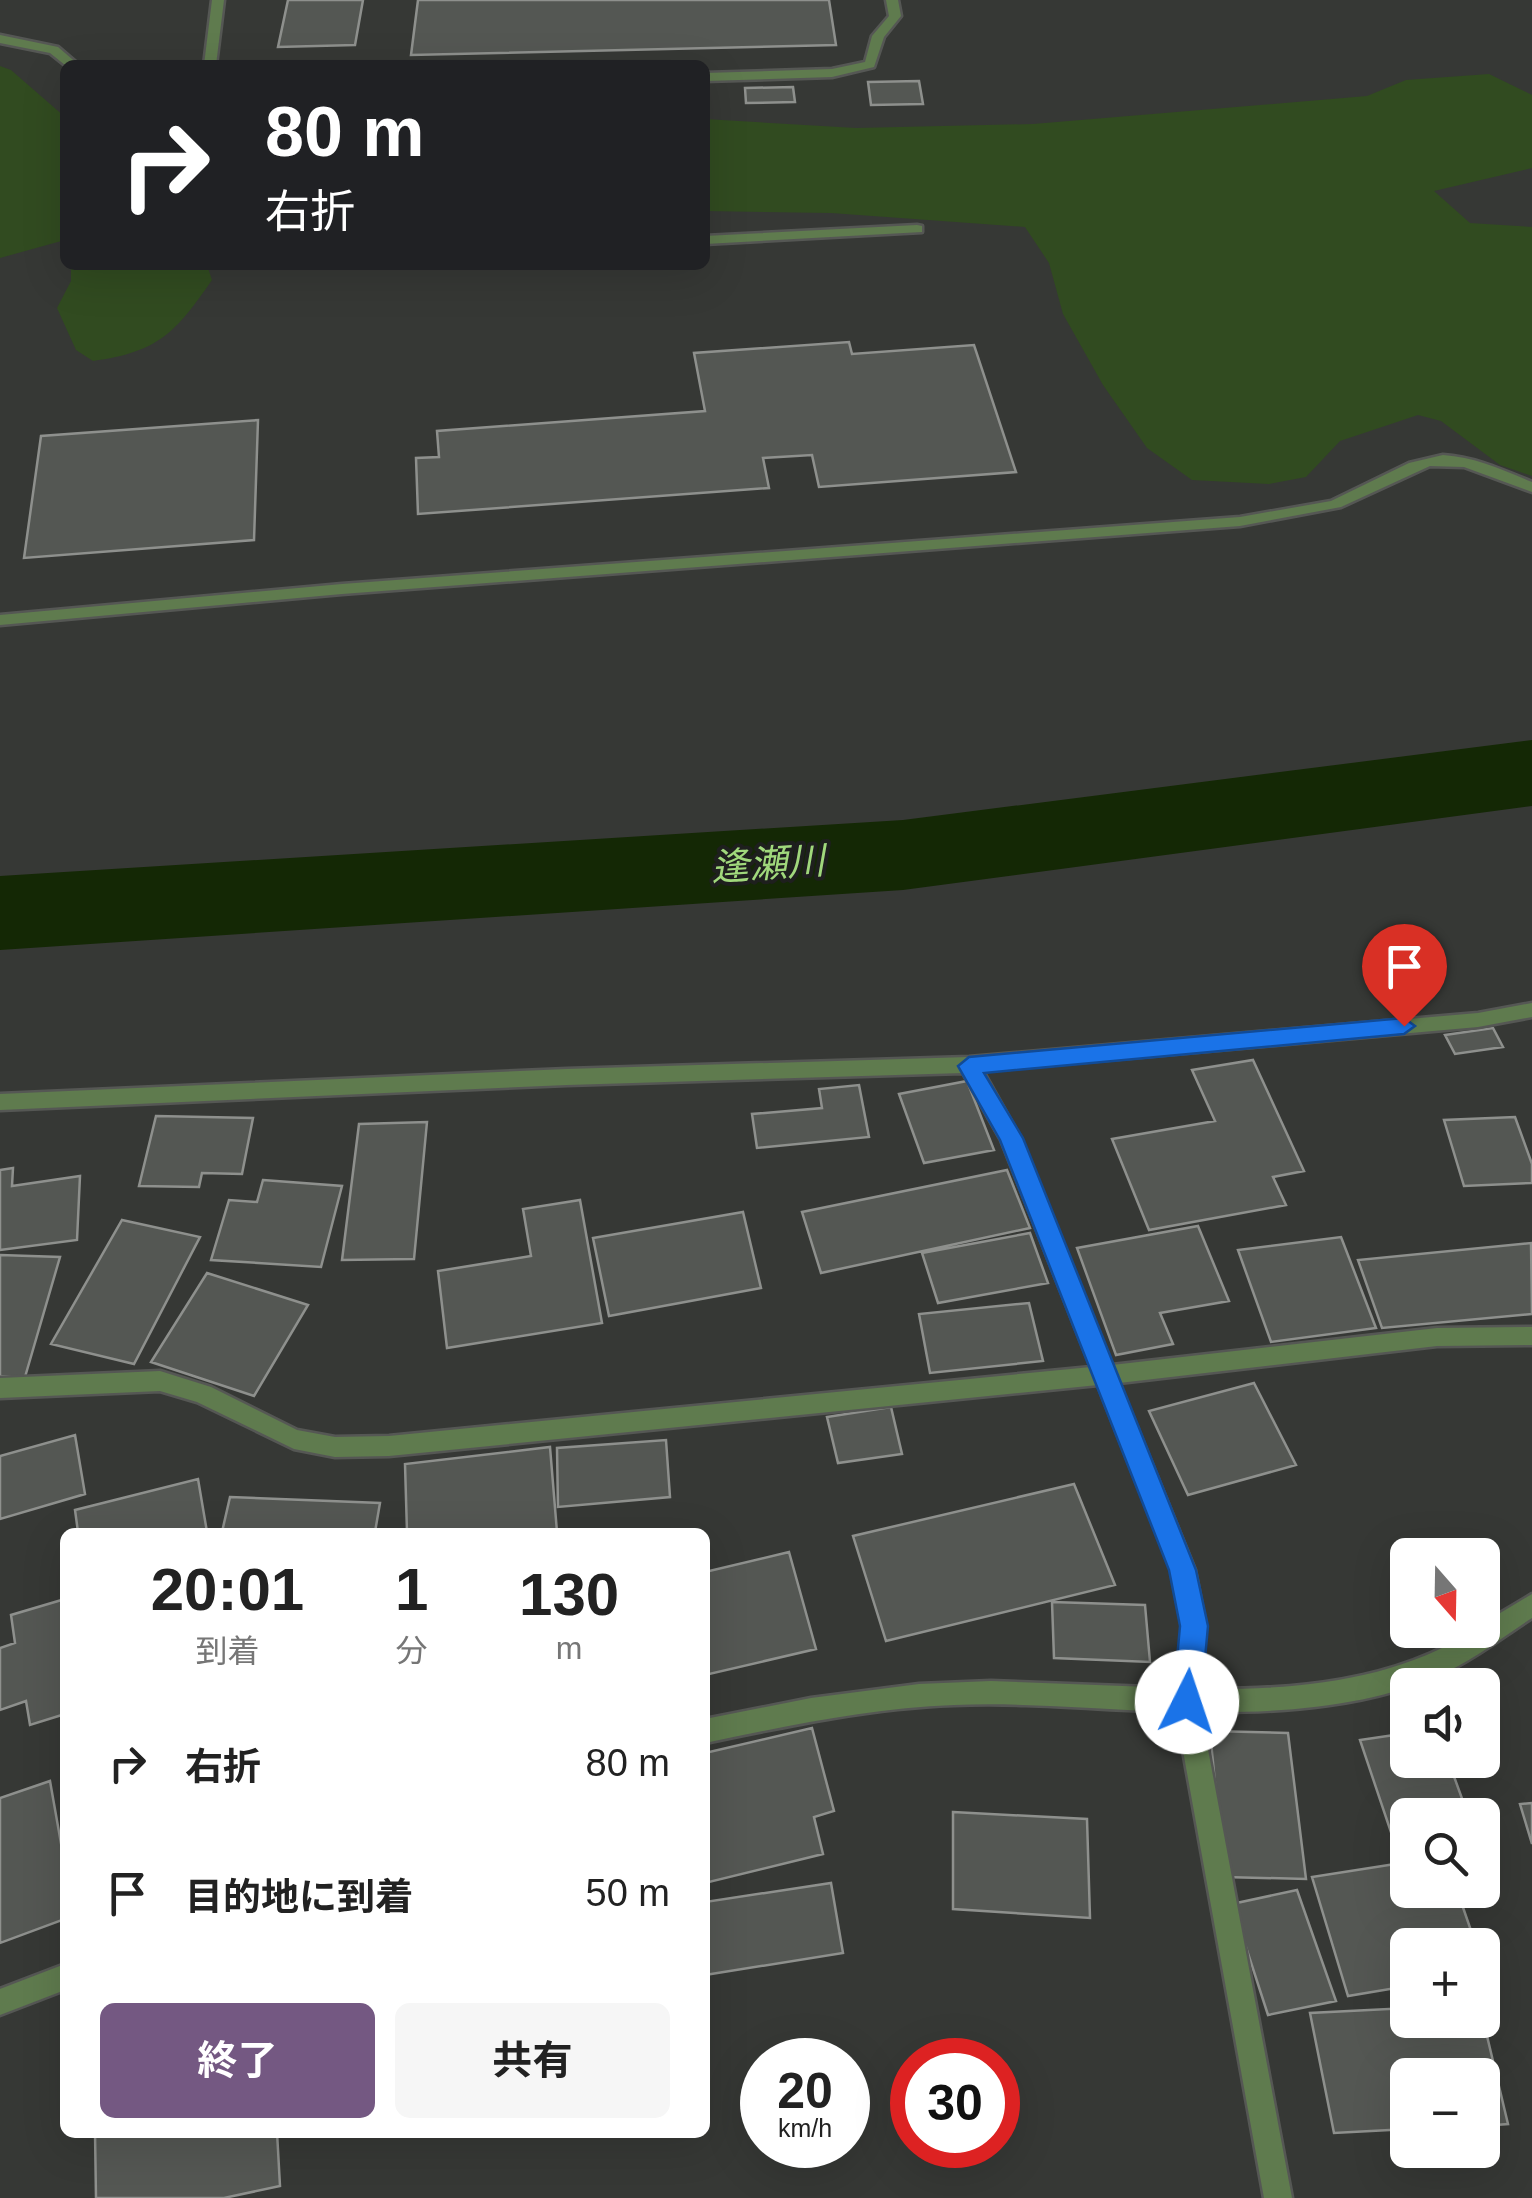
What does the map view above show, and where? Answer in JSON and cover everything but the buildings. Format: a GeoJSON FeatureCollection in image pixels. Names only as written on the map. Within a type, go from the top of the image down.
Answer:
{"type":"FeatureCollection","features":[{"type":"Feature","properties":{"kind":"street"},"geometry":{"type":"LineString","coordinates":[[211,60],[218,0]]}},
{"type":"Feature","properties":{"kind":"street"},"geometry":{"type":"LineString","coordinates":[[710,76],[832,73],[870,64],[878,36],[895,16],[892,0]]}},
{"type":"Feature","properties":{"kind":"street"},"geometry":{"type":"LineString","coordinates":[[0,38],[54,50],[67,60]]}},
{"type":"Feature","properties":{"kind":"street"},"geometry":{"type":"LineString","coordinates":[[710,240],[916,229]]}},
{"type":"Feature","properties":{"kind":"street"},"geometry":{"type":"LineString","coordinates":[[0,620],[342,588],[1182,528],[1290,516],[1339,504],[1369,492],[1409,466],[1446,460],[1460,461],[1532,487]]}},
{"type":"Feature","properties":{"kind":"street"},"geometry":{"type":"LineString","coordinates":[[0,1102],[586,1077],[969,1066],[1478,1020],[1532,1010]]}},
{"type":"Feature","properties":{"kind":"street"},"geometry":{"type":"LineString","coordinates":[[969,1066],[1011,1138],[1183,1570],[1194,1626],[1187,1702],[1278,2198]]}},
{"type":"Feature","properties":{"kind":"street"},"geometry":{"type":"LineString","coordinates":[[0,1388],[160,1381],[202,1394],[294,1438],[335,1447],[389,1446],[1436,1337],[1532,1336]]}},
{"type":"Feature","properties":{"kind":"street"},"geometry":{"type":"LineString","coordinates":[[710,1730],[880,1698],[988,1693],[1187,1702],[1303,1695],[1386,1682],[1427,1670],[1532,1605]]}},
{"type":"Feature","properties":{"kind":"street"},"geometry":{"type":"LineString","coordinates":[[0,2002],[60,1978]]}},
{"type":"Feature","properties":{"kind":"green space"},"geometry":{"type":"Polygon","coordinates":[[[0,66],[11,70],[60,113],[60,241],[0,258],[0,66]]]}},
{"type":"Feature","properties":{"kind":"green space"},"geometry":{"type":"Polygon","coordinates":[[[1489,74],[1532,95],[1532,168],[1434,191],[1470,223],[1532,227],[1532,476],[1500,465],[1441,421],[1418,415],[1340,441],[1306,477],[1269,484],[1192,480],[1147,448],[1103,385],[1063,314],[1049,263],[1025,227],[831,213],[710,211],[710,119],[856,128],[1033,124],[1367,96],[1406,80],[1489,74]]]}},
{"type":"Feature","properties":{"kind":"green space"},"geometry":{"type":"Polygon","coordinates":[[[71,270],[209,270],[212,280],[164,337],[134,352],[93,361],[76,350],[57,308],[71,281],[71,270]]]}},
{"type":"Feature","properties":{"kind":"waterway","name":"逢瀬川"},"geometry":{"type":"LineString","coordinates":[[0,913],[903,855],[1532,773]]}},
{"type":"Feature","properties":{"kind":"route"},"geometry":{"type":"LineString","coordinates":[[1187,1702],[1194,1626],[1183,1570],[1011,1138],[969,1066],[1404,1026]]}}]}
